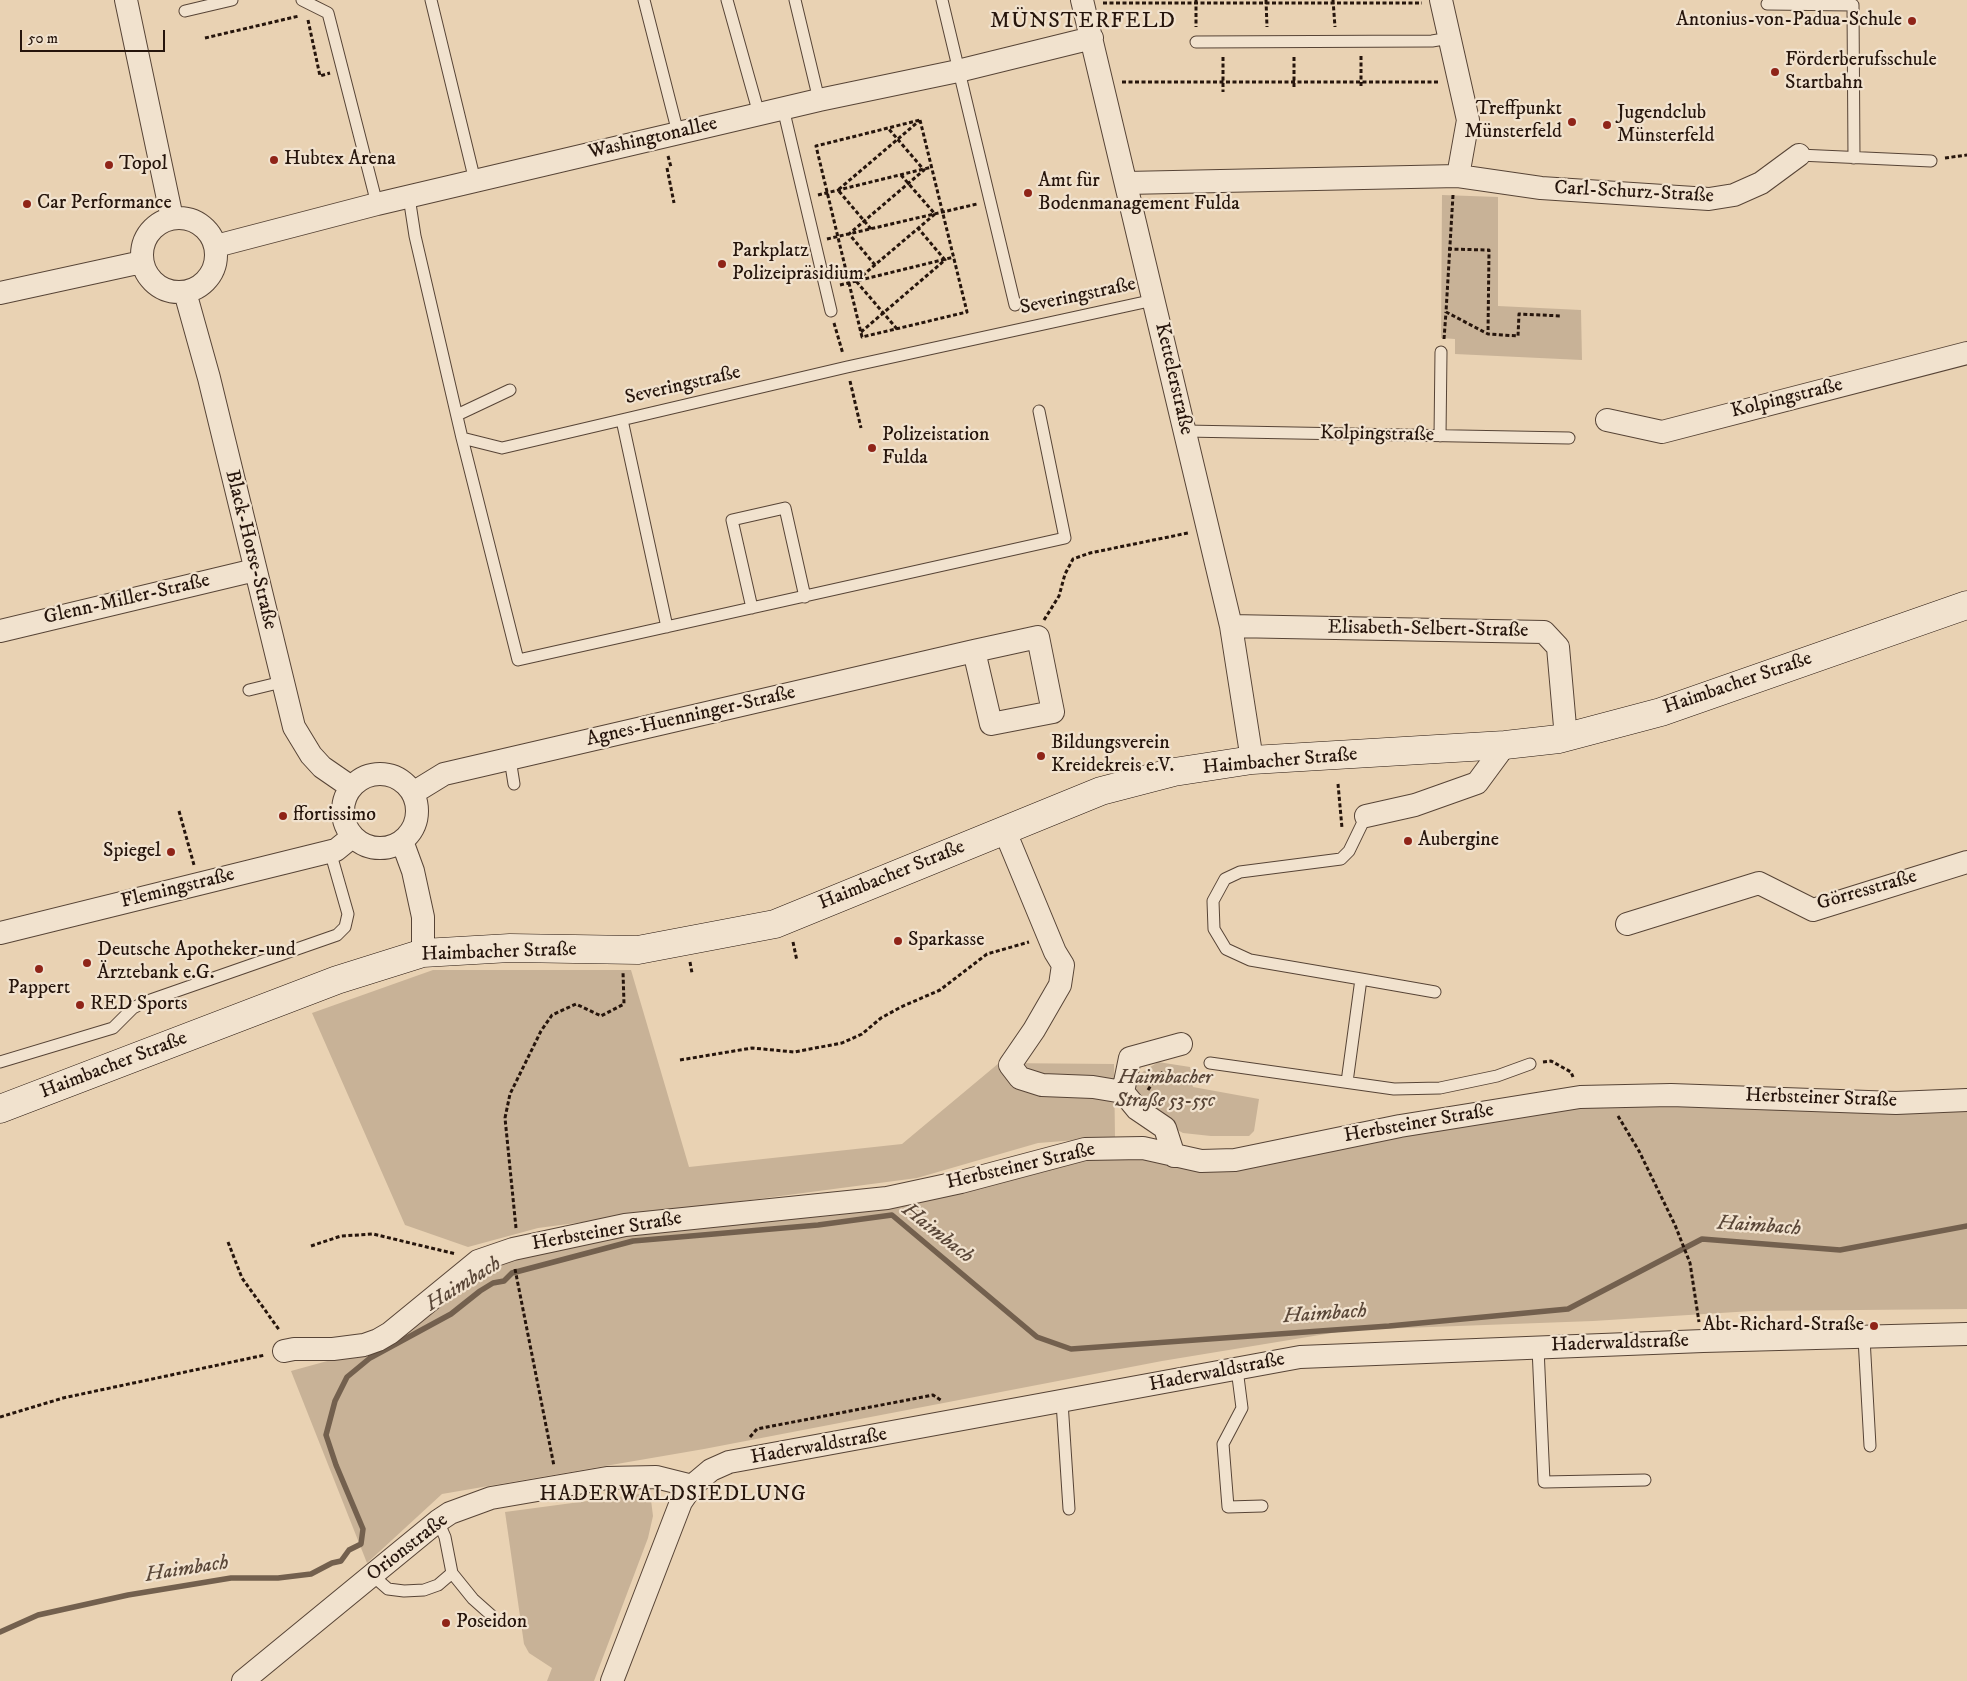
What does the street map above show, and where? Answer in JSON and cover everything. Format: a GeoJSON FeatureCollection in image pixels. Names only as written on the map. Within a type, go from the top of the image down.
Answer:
{"type":"FeatureCollection","features":[{"type":"Feature","properties":{"kind":"main road","name":"Haimbacher Straße"},"geometry":{"type":"LineString","coordinates":[[0,1109],[337,980],[423,953],[510,948],[638,950],[774,924],[1101,791],[1174,772],[1252,760],[1505,745],[1566,738],[1661,712],[1967,605]]}},
{"type":"Feature","properties":{"kind":"street"},"geometry":{"type":"LineString","coordinates":[[126,0],[172,218]]}},
{"type":"Feature","properties":{"kind":"street","name":"Kettelerstraße"},"geometry":{"type":"LineString","coordinates":[[1090,1],[1092,38],[1231,626],[1252,760]]}},
{"type":"Feature","properties":{"kind":"street"},"geometry":{"type":"LineString","coordinates":[[1432,1],[1450,38],[1468,120],[1455,184]]}},
{"type":"Feature","properties":{"kind":"street","name":"Washingtonallee"},"geometry":{"type":"LineString","coordinates":[[216,246],[377,204],[782,108],[958,71],[1092,38]]}},
{"type":"Feature","properties":{"kind":"street","name":"Carl-Schurz-Straße"},"geometry":{"type":"LineString","coordinates":[[1126,183],[1455,184],[1710,199],[1734,195],[1761,183],[1799,155]]}},
{"type":"Feature","properties":{"kind":"street"},"geometry":{"type":"LineString","coordinates":[[183,217],[204,226],[216,246],[216,261],[211,276],[195,289],[185,292],[162,289],[146,273],[142,262],[144,243],[148,234],[154,226],[172,218],[183,217]]}},
{"type":"Feature","properties":{"kind":"street"},"geometry":{"type":"LineString","coordinates":[[0,293],[142,262]]}},
{"type":"Feature","properties":{"kind":"street","name":"Black-Horse-Straße"},"geometry":{"type":"LineString","coordinates":[[185,292],[208,378],[292,721],[301,741],[322,767],[351,787]]}},
{"type":"Feature","properties":{"kind":"street","name":"Kolpingstraße"},"geometry":{"type":"LineString","coordinates":[[1607,420],[1662,432],[1967,353]]}},
{"type":"Feature","properties":{"kind":"street","name":"Glenn-Miller-Straße"},"geometry":{"type":"LineString","coordinates":[[0,631],[255,570]]}},
{"type":"Feature","properties":{"kind":"street","name":"Elisabeth-Selbert-Straße"},"geometry":{"type":"LineString","coordinates":[[1231,626],[1544,632],[1558,647],[1566,738]]}},
{"type":"Feature","properties":{"kind":"street"},"geometry":{"type":"LineString","coordinates":[[974,651],[991,724],[1054,712],[1038,637]]}},
{"type":"Feature","properties":{"kind":"street","name":"Agnes-Huenninger-Straße"},"geometry":{"type":"LineString","coordinates":[[413,793],[444,774],[1038,637]]}},
{"type":"Feature","properties":{"kind":"street"},"geometry":{"type":"LineString","coordinates":[[1366,816],[1415,804],[1477,783],[1505,745]]}},
{"type":"Feature","properties":{"kind":"street"},"geometry":{"type":"LineString","coordinates":[[376,774],[390,775],[403,782],[413,793],[417,810],[414,828],[402,841],[390,847],[376,849],[364,845],[352,837],[345,826],[342,812],[344,799],[351,787],[362,778],[376,774]]}},
{"type":"Feature","properties":{"kind":"street"},"geometry":{"type":"LineString","coordinates":[[1004,829],[1045,928],[1063,965],[1060,985],[1034,1030],[1010,1065],[1020,1078],[1042,1085],[1093,1087],[1122,1092],[1137,1109],[1164,1128],[1174,1156]]}},
{"type":"Feature","properties":{"kind":"street","name":"Flemingstraße"},"geometry":{"type":"LineString","coordinates":[[0,934],[336,850],[352,837]]}},
{"type":"Feature","properties":{"kind":"street"},"geometry":{"type":"LineString","coordinates":[[402,841],[413,870],[423,917],[423,953]]}},
{"type":"Feature","properties":{"kind":"street","name":"Görresstraße"},"geometry":{"type":"LineString","coordinates":[[1627,924],[1759,883],[1813,910],[1967,862]]}},
{"type":"Feature","properties":{"kind":"street"},"geometry":{"type":"LineString","coordinates":[[1122,1092],[1130,1058],[1181,1044]]}},
{"type":"Feature","properties":{"kind":"street","name":"Herbsteiner Straße"},"geometry":{"type":"LineString","coordinates":[[289,1350],[364,1345],[378,1340],[390,1333],[478,1261],[513,1249],[625,1225],[887,1198],[961,1182],[1085,1149],[1143,1148],[1201,1161],[1235,1160],[1400,1126],[1580,1097],[1688,1095],[1896,1103],[1967,1100]]}},
{"type":"Feature","properties":{"kind":"street","name":"Haderwaldstraße"},"geometry":{"type":"LineString","coordinates":[[612,1681],[674,1518],[692,1486],[711,1470],[729,1462],[1300,1357],[1703,1341],[1967,1334]]}},
{"type":"Feature","properties":{"kind":"street","name":"Orionstraße"},"geometry":{"type":"LineString","coordinates":[[243,1681],[450,1513],[491,1498],[631,1476],[656,1477],[692,1486]]}},
{"type":"Feature","properties":{"kind":"lane"},"geometry":{"type":"LineString","coordinates":[[185,11],[232,0]]}},
{"type":"Feature","properties":{"kind":"lane"},"geometry":{"type":"LineString","coordinates":[[302,0],[328,13],[377,204]]}},
{"type":"Feature","properties":{"kind":"lane"},"geometry":{"type":"LineString","coordinates":[[431,0],[475,182]]}},
{"type":"Feature","properties":{"kind":"lane"},"geometry":{"type":"LineString","coordinates":[[644,0],[678,133]]}},
{"type":"Feature","properties":{"kind":"lane"},"geometry":{"type":"LineString","coordinates":[[727,0],[759,114]]}},
{"type":"Feature","properties":{"kind":"lane"},"geometry":{"type":"LineString","coordinates":[[794,0],[819,100]]}},
{"type":"Feature","properties":{"kind":"lane"},"geometry":{"type":"LineString","coordinates":[[942,0],[1014,305]]}},
{"type":"Feature","properties":{"kind":"lane"},"geometry":{"type":"LineString","coordinates":[[1767,4],[1786,2],[1853,5],[1854,158]]}},
{"type":"Feature","properties":{"kind":"lane"},"geometry":{"type":"LineString","coordinates":[[1196,42],[1432,41],[1450,38]]}},
{"type":"Feature","properties":{"kind":"lane"},"geometry":{"type":"LineString","coordinates":[[782,108],[831,311]]}},
{"type":"Feature","properties":{"kind":"lane"},"geometry":{"type":"LineString","coordinates":[[1799,155],[1931,161]]}},
{"type":"Feature","properties":{"kind":"lane"},"geometry":{"type":"LineString","coordinates":[[409,197],[416,236],[462,438],[518,660],[1065,538],[1039,410]]}},
{"type":"Feature","properties":{"kind":"lane","name":"Severingstraße"},"geometry":{"type":"LineString","coordinates":[[462,438],[502,448],[847,367],[1154,300]]}},
{"type":"Feature","properties":{"kind":"lane"},"geometry":{"type":"LineString","coordinates":[[1440,436],[1441,352]]}},
{"type":"Feature","properties":{"kind":"lane"},"geometry":{"type":"LineString","coordinates":[[457,415],[510,390]]}},
{"type":"Feature","properties":{"kind":"lane"},"geometry":{"type":"LineString","coordinates":[[622,420],[667,627]]}},
{"type":"Feature","properties":{"kind":"lane","name":"Kolpingstraße"},"geometry":{"type":"LineString","coordinates":[[1185,431],[1569,438]]}},
{"type":"Feature","properties":{"kind":"lane"},"geometry":{"type":"LineString","coordinates":[[752,608],[732,520],[785,508],[805,597]]}},
{"type":"Feature","properties":{"kind":"lane"},"geometry":{"type":"LineString","coordinates":[[249,690],[282,682]]}},
{"type":"Feature","properties":{"kind":"lane"},"geometry":{"type":"LineString","coordinates":[[510,759],[514,784]]}},
{"type":"Feature","properties":{"kind":"lane"},"geometry":{"type":"LineString","coordinates":[[1366,816],[1349,851],[1341,859],[1240,872],[1225,879],[1213,901],[1214,929],[1226,949],[1250,960],[1435,992]]}},
{"type":"Feature","properties":{"kind":"lane"},"geometry":{"type":"LineString","coordinates":[[0,1062],[113,1028],[133,1008],[145,1002],[337,935],[348,922],[348,914],[330,851]]}},
{"type":"Feature","properties":{"kind":"lane"},"geometry":{"type":"LineString","coordinates":[[1347,1082],[1362,979]]}},
{"type":"Feature","properties":{"kind":"lane"},"geometry":{"type":"LineString","coordinates":[[1210,1063],[1394,1089],[1440,1088],[1496,1076],[1530,1064]]}},
{"type":"Feature","properties":{"kind":"lane"},"geometry":{"type":"LineString","coordinates":[[1864,1338],[1870,1446]]}},
{"type":"Feature","properties":{"kind":"lane"},"geometry":{"type":"LineString","coordinates":[[1538,1348],[1544,1482],[1645,1480]]}},
{"type":"Feature","properties":{"kind":"lane"},"geometry":{"type":"LineString","coordinates":[[1237,1369],[1242,1408],[1223,1444],[1228,1507],[1262,1506]]}},
{"type":"Feature","properties":{"kind":"lane"},"geometry":{"type":"LineString","coordinates":[[1062,1402],[1069,1509]]}},
{"type":"Feature","properties":{"kind":"lane"},"geometry":{"type":"LineString","coordinates":[[438,1521],[445,1537],[452,1573],[473,1599],[491,1614]]}},
{"type":"Feature","properties":{"kind":"lane"},"geometry":{"type":"LineString","coordinates":[[372,1575],[388,1589],[404,1591],[424,1590],[438,1585],[452,1573]]}},
{"type":"Feature","properties":{"kind":"path"},"geometry":{"type":"LineString","coordinates":[[1090,1],[1432,1]]}},
{"type":"Feature","properties":{"kind":"path"},"geometry":{"type":"LineString","coordinates":[[1196,1],[1196,42]]}},
{"type":"Feature","properties":{"kind":"path"},"geometry":{"type":"LineString","coordinates":[[1266,1],[1268,41]]}},
{"type":"Feature","properties":{"kind":"path"},"geometry":{"type":"LineString","coordinates":[[1333,1],[1335,41]]}},
{"type":"Feature","properties":{"kind":"path"},"geometry":{"type":"LineString","coordinates":[[205,38],[307,14],[320,76],[336,72]]}},
{"type":"Feature","properties":{"kind":"path"},"geometry":{"type":"LineString","coordinates":[[1223,41],[1223,92]]}},
{"type":"Feature","properties":{"kind":"path"},"geometry":{"type":"LineString","coordinates":[[1294,41],[1294,88]]}},
{"type":"Feature","properties":{"kind":"path"},"geometry":{"type":"LineString","coordinates":[[1361,41],[1361,88]]}},
{"type":"Feature","properties":{"kind":"path"},"geometry":{"type":"LineString","coordinates":[[1116,82],[1443,82]]}},
{"type":"Feature","properties":{"kind":"path"},"geometry":{"type":"LineString","coordinates":[[920,120],[967,312],[862,338],[816,146],[920,120]]}},
{"type":"Feature","properties":{"kind":"path"},"geometry":{"type":"LineString","coordinates":[[838,190],[920,120]]}},
{"type":"Feature","properties":{"kind":"path"},"geometry":{"type":"LineString","coordinates":[[888,128],[924,170]]}},
{"type":"Feature","properties":{"kind":"path"},"geometry":{"type":"LineString","coordinates":[[1931,161],[1967,155]]}},
{"type":"Feature","properties":{"kind":"path"},"geometry":{"type":"LineString","coordinates":[[804,198],[932,167]]}},
{"type":"Feature","properties":{"kind":"path"},"geometry":{"type":"LineString","coordinates":[[667,168],[674,203]]}},
{"type":"Feature","properties":{"kind":"path"},"geometry":{"type":"LineString","coordinates":[[849,234],[924,170]]}},
{"type":"Feature","properties":{"kind":"path"},"geometry":{"type":"LineString","coordinates":[[901,175],[935,214]]}},
{"type":"Feature","properties":{"kind":"path"},"geometry":{"type":"LineString","coordinates":[[1444,339],[1448,249],[1455,184]]}},
{"type":"Feature","properties":{"kind":"path"},"geometry":{"type":"LineString","coordinates":[[838,190],[871,229]]}},
{"type":"Feature","properties":{"kind":"path"},"geometry":{"type":"LineString","coordinates":[[814,242],[971,206]]}},
{"type":"Feature","properties":{"kind":"path"},"geometry":{"type":"LineString","coordinates":[[856,281],[935,214]]}},
{"type":"Feature","properties":{"kind":"path"},"geometry":{"type":"LineString","coordinates":[[918,228],[945,260]]}},
{"type":"Feature","properties":{"kind":"path"},"geometry":{"type":"LineString","coordinates":[[849,234],[875,265]]}},
{"type":"Feature","properties":{"kind":"path"},"geometry":{"type":"LineString","coordinates":[[1448,249],[1488,250],[1488,334]]}},
{"type":"Feature","properties":{"kind":"path"},"geometry":{"type":"LineString","coordinates":[[825,288],[954,257]]}},
{"type":"Feature","properties":{"kind":"path"},"geometry":{"type":"LineString","coordinates":[[861,332],[945,260]]}},
{"type":"Feature","properties":{"kind":"path"},"geometry":{"type":"LineString","coordinates":[[856,281],[897,329]]}},
{"type":"Feature","properties":{"kind":"path"},"geometry":{"type":"LineString","coordinates":[[1537,308],[1537,315]]}},
{"type":"Feature","properties":{"kind":"path"},"geometry":{"type":"LineString","coordinates":[[1446,312],[1488,334],[1518,336],[1519,314],[1562,316]]}},
{"type":"Feature","properties":{"kind":"path"},"geometry":{"type":"LineString","coordinates":[[1038,637],[1044,620],[1059,596],[1065,574],[1073,559],[1090,553],[1196,531]]}},
{"type":"Feature","properties":{"kind":"path"},"geometry":{"type":"LineString","coordinates":[[1338,784],[1342,828]]}},
{"type":"Feature","properties":{"kind":"path"},"geometry":{"type":"LineString","coordinates":[[179,811],[196,872]]}},
{"type":"Feature","properties":{"kind":"path"},"geometry":{"type":"LineString","coordinates":[[680,1060],[752,1048],[794,1052],[842,1043],[862,1034],[881,1018],[940,990],[974,962],[987,954],[1035,940],[1045,928]]}},
{"type":"Feature","properties":{"kind":"path"},"geometry":{"type":"LineString","coordinates":[[792,936],[797,961]]}},
{"type":"Feature","properties":{"kind":"path"},"geometry":{"type":"LineString","coordinates":[[689,959],[692,973]]}},
{"type":"Feature","properties":{"kind":"path"},"geometry":{"type":"LineString","coordinates":[[513,1249],[517,1225],[506,1118],[510,1094],[541,1031],[552,1015],[576,1004],[600,1016],[624,1004],[622,967]]}},
{"type":"Feature","properties":{"kind":"path"},"geometry":{"type":"LineString","coordinates":[[1530,1064],[1551,1061],[1571,1072],[1580,1097]]}},
{"type":"Feature","properties":{"kind":"path"},"geometry":{"type":"LineString","coordinates":[[1137,1109],[1156,1076],[1173,1066]]}},
{"type":"Feature","properties":{"kind":"path"},"geometry":{"type":"LineString","coordinates":[[1606,1096],[1639,1151],[1675,1225],[1690,1263],[1703,1341]]}},
{"type":"Feature","properties":{"kind":"path"},"geometry":{"type":"LineString","coordinates":[[311,1246],[341,1236],[374,1234],[478,1261]]}},
{"type":"Feature","properties":{"kind":"path"},"geometry":{"type":"LineString","coordinates":[[0,1417],[63,1398],[289,1350],[242,1278],[228,1242]]}},
{"type":"Feature","properties":{"kind":"path"},"geometry":{"type":"LineString","coordinates":[[516,1274],[558,1486]]}},
{"type":"Feature","properties":{"kind":"path"},"geometry":{"type":"LineString","coordinates":[[729,1462],[757,1429],[933,1394],[969,1419]]}},
{"type":"Feature","properties":{"kind":"green space"},"geometry":{"type":"Polygon","coordinates":[[[1442,195],[1498,197],[1498,306],[1581,310],[1582,360],[1455,354],[1455,339],[1441,338],[1442,195]]]}},
{"type":"Feature","properties":{"kind":"green space"},"geometry":{"type":"Polygon","coordinates":[[[433,970],[631,970],[689,1167],[902,1144],[999,1063],[1114,1064],[1115,1137],[1038,1143],[917,1178],[538,1228],[468,1247],[405,1225],[312,1013],[433,970]]]}},
{"type":"Feature","properties":{"kind":"green space","name":"Haimbacher Straße 53-55c"},"geometry":{"type":"Polygon","coordinates":[[[1158,1062],[1190,1067],[1193,1087],[1259,1099],[1254,1131],[1249,1136],[1211,1136],[1183,1133],[1155,1118],[1132,1097],[1138,1075],[1158,1062]]]}},
{"type":"Feature","properties":{"kind":"green space"},"geometry":{"type":"Polygon","coordinates":[[[1967,1094],[1967,1309],[1752,1311],[1593,1321],[1350,1330],[1162,1361],[704,1449],[442,1494],[367,1563],[291,1371],[382,1346],[490,1264],[629,1224],[828,1204],[1100,1149],[1233,1152],[1552,1105],[1967,1094]]]}},
{"type":"Feature","properties":{"kind":"green space"},"geometry":{"type":"Polygon","coordinates":[[[640,1494],[651,1500],[653,1516],[648,1538],[594,1681],[547,1681],[552,1668],[529,1653],[524,1644],[505,1512],[640,1494]]]}},
{"type":"Feature","properties":{"kind":"waterway","name":"Haimbach"},"geometry":{"type":"LineString","coordinates":[[0,1632],[38,1615],[128,1595],[231,1578],[278,1578],[311,1574],[332,1563],[341,1561],[349,1550],[361,1544],[363,1529],[336,1465],[326,1435],[335,1401],[347,1377],[370,1358],[451,1314],[480,1291],[493,1283],[504,1281],[512,1273],[633,1241],[818,1225],[892,1215],[1037,1337],[1071,1349],[1389,1326],[1568,1309],[1702,1239],[1840,1250],[1967,1226]]}},
{"type":"Feature","properties":{"kind":"place","name":"Antonius-von-Padua-Schule"},"geometry":{"type":"Point","coordinates":[1912,21]}},
{"type":"Feature","properties":{"kind":"place","name":"Förderberufsschule Startbahn"},"geometry":{"type":"Point","coordinates":[1775,72]}},
{"type":"Feature","properties":{"kind":"place","name":"Treffpunkt Münsterfeld"},"geometry":{"type":"Point","coordinates":[1572,122]}},
{"type":"Feature","properties":{"kind":"place","name":"Jugendclub Münsterfeld"},"geometry":{"type":"Point","coordinates":[1607,125]}},
{"type":"Feature","properties":{"kind":"place","name":"Hubtex Arena"},"geometry":{"type":"Point","coordinates":[274,160]}},
{"type":"Feature","properties":{"kind":"place","name":"Topol"},"geometry":{"type":"Point","coordinates":[109,165]}},
{"type":"Feature","properties":{"kind":"place","name":"Amt für Bodenmanagement Fulda"},"geometry":{"type":"Point","coordinates":[1028,193]}},
{"type":"Feature","properties":{"kind":"place","name":"Car Performance"},"geometry":{"type":"Point","coordinates":[27,204]}},
{"type":"Feature","properties":{"kind":"place","name":"Parkplatz Polizeipräsidium"},"geometry":{"type":"Point","coordinates":[722,264]}},
{"type":"Feature","properties":{"kind":"place","name":"Polizeistation Fulda"},"geometry":{"type":"Point","coordinates":[872,448]}},
{"type":"Feature","properties":{"kind":"place","name":"Bildungsverein Kreidekreis e.V."},"geometry":{"type":"Point","coordinates":[1041,756]}},
{"type":"Feature","properties":{"kind":"place","name":"ffortissimo"},"geometry":{"type":"Point","coordinates":[283,816]}},
{"type":"Feature","properties":{"kind":"place","name":"Aubergine"},"geometry":{"type":"Point","coordinates":[1408,841]}},
{"type":"Feature","properties":{"kind":"place","name":"Spiegel"},"geometry":{"type":"Point","coordinates":[171,852]}},
{"type":"Feature","properties":{"kind":"place","name":"Sparkasse"},"geometry":{"type":"Point","coordinates":[898,941]}},
{"type":"Feature","properties":{"kind":"place","name":"Deutsche Apotheker-und Ärztebank e.G."},"geometry":{"type":"Point","coordinates":[87,963]}},
{"type":"Feature","properties":{"kind":"place","name":"Pappert"},"geometry":{"type":"Point","coordinates":[39,969]}},
{"type":"Feature","properties":{"kind":"place","name":"RED Sports"},"geometry":{"type":"Point","coordinates":[80,1005]}},
{"type":"Feature","properties":{"kind":"place","name":"Abt-Richard-Straße"},"geometry":{"type":"Point","coordinates":[1874,1326]}},
{"type":"Feature","properties":{"kind":"place","name":"Poseidon"},"geometry":{"type":"Point","coordinates":[446,1623]}},
{"type":"Feature","properties":{"kind":"district","name":"MÜNSTERFELD"},"geometry":{"type":"Point","coordinates":[1083,22]}},
{"type":"Feature","properties":{"kind":"district","name":"HADERWALDSIEDLUNG"},"geometry":{"type":"Point","coordinates":[673,1496]}}]}
